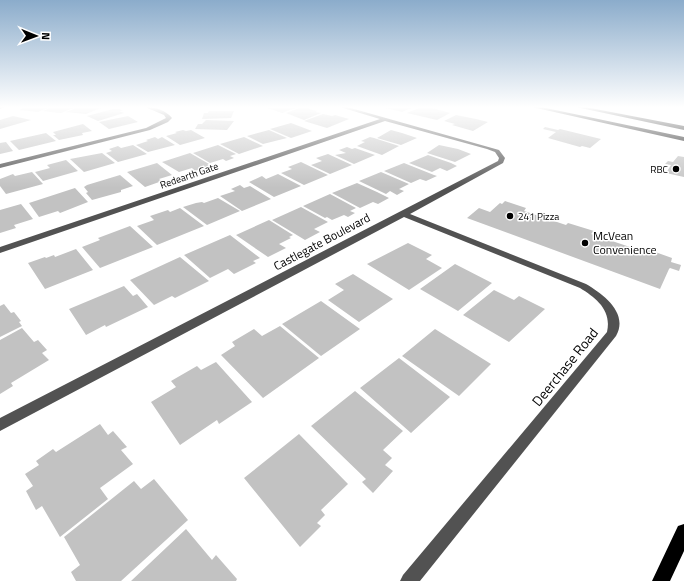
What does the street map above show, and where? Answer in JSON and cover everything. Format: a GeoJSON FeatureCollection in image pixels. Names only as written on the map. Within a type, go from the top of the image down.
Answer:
{"type":"FeatureCollection","features":[{"type":"Feature","properties":{"kind":"main road"},"geometry":{"type":"LineString","coordinates":[[661,134],[684,139]]}},
{"type":"Feature","properties":{"kind":"main road"},"geometry":{"type":"LineString","coordinates":[[661,581],[684,532]]}},
{"type":"Feature","properties":{"kind":"street"},"geometry":{"type":"LineString","coordinates":[[0,166],[128,134]]}},
{"type":"Feature","properties":{"kind":"street","name":"Redearth Gate"},"geometry":{"type":"LineString","coordinates":[[0,250],[341,134]]}},
{"type":"Feature","properties":{"kind":"street","name":"Castlegate Boulevard"},"geometry":{"type":"LineString","coordinates":[[0,425],[501,162],[502,158],[496,151],[439,134]]}},
{"type":"Feature","properties":{"kind":"street","name":"Deerchase Road"},"geometry":{"type":"LineString","coordinates":[[404,214],[591,290],[605,302],[614,315],[615,321],[612,333],[409,581]]}},
{"type":"Feature","properties":{"kind":"building"},"geometry":{"type":"Polygon","coordinates":[[[47,134],[56,141],[19,150],[10,141],[47,134]]]}},
{"type":"Feature","properties":{"kind":"building"},"geometry":{"type":"Polygon","coordinates":[[[55,134],[83,135],[59,140],[53,135],[56,135],[55,134]]]}},
{"type":"Feature","properties":{"kind":"building"},"geometry":{"type":"Polygon","coordinates":[[[173,134],[198,134],[205,138],[180,145],[166,136],[173,134]]]}},
{"type":"Feature","properties":{"kind":"building"},"geometry":{"type":"Polygon","coordinates":[[[254,134],[278,134],[287,138],[263,144],[247,136],[254,134]]]}},
{"type":"Feature","properties":{"kind":"building"},"geometry":{"type":"Polygon","coordinates":[[[282,134],[303,134],[291,138],[282,134]]]}},
{"type":"Feature","properties":{"kind":"building"},"geometry":{"type":"Polygon","coordinates":[[[384,134],[405,134],[417,138],[401,145],[377,138],[384,134]]]}},
{"type":"Feature","properties":{"kind":"building"},"geometry":{"type":"Polygon","coordinates":[[[553,134],[581,134],[601,139],[590,148],[580,147],[548,138],[553,134]]]}},
{"type":"Feature","properties":{"kind":"building"},"geometry":{"type":"Polygon","coordinates":[[[155,137],[158,139],[162,137],[175,145],[148,152],[136,145],[155,137]]]}},
{"type":"Feature","properties":{"kind":"building"},"geometry":{"type":"Polygon","coordinates":[[[244,137],[263,146],[239,154],[220,144],[244,137]]]}},
{"type":"Feature","properties":{"kind":"building"},"geometry":{"type":"Polygon","coordinates":[[[370,137],[399,146],[382,155],[357,146],[365,142],[361,141],[370,137]]]}},
{"type":"Feature","properties":{"kind":"building"},"geometry":{"type":"Polygon","coordinates":[[[6,142],[13,151],[0,154],[0,143],[6,142]]]}},
{"type":"Feature","properties":{"kind":"building"},"geometry":{"type":"Polygon","coordinates":[[[133,145],[147,154],[118,162],[106,153],[112,151],[109,149],[118,146],[121,148],[133,145]]]}},
{"type":"Feature","properties":{"kind":"building"},"geometry":{"type":"Polygon","coordinates":[[[218,145],[236,154],[230,156],[234,158],[226,161],[223,159],[210,163],[193,153],[218,145]]]}},
{"type":"Feature","properties":{"kind":"building"},"geometry":{"type":"Polygon","coordinates":[[[439,145],[458,149],[471,154],[455,162],[427,153],[439,145]]]}},
{"type":"Feature","properties":{"kind":"building"},"geometry":{"type":"Polygon","coordinates":[[[347,147],[352,149],[355,148],[375,155],[354,164],[335,155],[346,153],[339,150],[347,147]]]}},
{"type":"Feature","properties":{"kind":"building"},"geometry":{"type":"Polygon","coordinates":[[[102,153],[115,163],[84,172],[70,159],[102,153]]]}},
{"type":"Feature","properties":{"kind":"building"},"geometry":{"type":"Polygon","coordinates":[[[190,153],[209,164],[207,165],[209,166],[195,171],[192,168],[179,172],[162,162],[190,153]]]}},
{"type":"Feature","properties":{"kind":"building"},"geometry":{"type":"Polygon","coordinates":[[[328,154],[352,165],[330,174],[311,165],[322,161],[316,158],[328,154]]]}},
{"type":"Feature","properties":{"kind":"building"},"geometry":{"type":"Polygon","coordinates":[[[428,155],[457,166],[447,171],[440,168],[432,172],[409,163],[428,155]]]}},
{"type":"Feature","properties":{"kind":"building","name":"RBC"},"geometry":{"type":"Polygon","coordinates":[[[678,156],[684,157],[684,177],[666,173],[671,165],[665,164],[668,161],[673,162],[678,156]]]}},
{"type":"Feature","properties":{"kind":"building"},"geometry":{"type":"Polygon","coordinates":[[[66,160],[78,171],[43,181],[35,172],[50,168],[47,165],[66,160]]]}},
{"type":"Feature","properties":{"kind":"building"},"geometry":{"type":"Polygon","coordinates":[[[301,162],[328,175],[304,185],[281,173],[292,169],[288,167],[301,162]]]}},
{"type":"Feature","properties":{"kind":"building"},"geometry":{"type":"Polygon","coordinates":[[[157,163],[172,175],[159,179],[162,181],[145,187],[127,172],[157,163]]]}},
{"type":"Feature","properties":{"kind":"building"},"geometry":{"type":"Polygon","coordinates":[[[404,163],[437,176],[426,181],[420,179],[411,183],[384,171],[404,163]]]}},
{"type":"Feature","properties":{"kind":"building"},"geometry":{"type":"Polygon","coordinates":[[[32,172],[43,184],[6,194],[0,186],[0,179],[13,174],[15,176],[32,172]]]}},
{"type":"Feature","properties":{"kind":"building"},"geometry":{"type":"Polygon","coordinates":[[[381,172],[409,184],[399,189],[404,191],[397,195],[390,191],[386,194],[359,181],[381,172]]]}},
{"type":"Feature","properties":{"kind":"building"},"geometry":{"type":"Polygon","coordinates":[[[278,174],[301,186],[274,197],[249,182],[262,176],[266,179],[278,174]]]}},
{"type":"Feature","properties":{"kind":"building"},"geometry":{"type":"Polygon","coordinates":[[[120,175],[133,186],[121,190],[121,192],[92,200],[86,193],[88,192],[84,187],[87,185],[120,175]]]}},
{"type":"Feature","properties":{"kind":"building"},"geometry":{"type":"Polygon","coordinates":[[[357,183],[389,198],[378,204],[373,202],[360,208],[332,193],[357,183]]]}},
{"type":"Feature","properties":{"kind":"building"},"geometry":{"type":"Polygon","coordinates":[[[240,185],[244,188],[250,186],[271,199],[242,211],[220,196],[235,191],[231,189],[240,185]]]}},
{"type":"Feature","properties":{"kind":"building"},"geometry":{"type":"Polygon","coordinates":[[[75,188],[88,202],[60,213],[58,211],[39,217],[29,203],[75,188]]]}},
{"type":"Feature","properties":{"kind":"building"},"geometry":{"type":"Polygon","coordinates":[[[330,194],[356,208],[350,211],[355,213],[348,217],[344,215],[332,220],[327,217],[325,218],[303,206],[330,194]]]}},
{"type":"Feature","properties":{"kind":"building"},"geometry":{"type":"Polygon","coordinates":[[[218,198],[240,211],[207,225],[183,207],[196,203],[204,203],[218,198]]]}},
{"type":"Feature","properties":{"kind":"building"},"geometry":{"type":"Polygon","coordinates":[[[505,201],[526,208],[524,211],[566,225],[568,223],[594,231],[591,234],[642,251],[644,248],[672,258],[671,262],[681,265],[679,271],[670,268],[660,289],[467,218],[479,208],[490,212],[500,203],[502,204],[505,201]]]}},
{"type":"Feature","properties":{"kind":"building"},"geometry":{"type":"Polygon","coordinates":[[[21,204],[33,219],[14,225],[16,228],[0,233],[0,210],[21,204]]]}},
{"type":"Feature","properties":{"kind":"building"},"geometry":{"type":"Polygon","coordinates":[[[301,207],[328,222],[314,229],[320,232],[305,240],[272,220],[301,207]]]}},
{"type":"Feature","properties":{"kind":"building"},"geometry":{"type":"Polygon","coordinates":[[[180,208],[204,226],[157,245],[137,226],[154,220],[150,216],[168,210],[170,212],[180,208]]]}},
{"type":"Feature","properties":{"kind":"building"},"geometry":{"type":"Polygon","coordinates":[[[269,220],[293,235],[289,237],[291,238],[279,244],[286,248],[268,257],[236,235],[269,220]]]}},
{"type":"Feature","properties":{"kind":"building"},"geometry":{"type":"Polygon","coordinates":[[[130,226],[153,247],[100,268],[82,247],[100,240],[98,238],[130,226]]]}},
{"type":"Feature","properties":{"kind":"building"},"geometry":{"type":"Polygon","coordinates":[[[230,235],[260,258],[253,261],[256,263],[234,274],[228,269],[210,278],[184,255],[230,235]]]}},
{"type":"Feature","properties":{"kind":"building"},"geometry":{"type":"Polygon","coordinates":[[[408,243],[432,255],[426,259],[442,268],[409,290],[367,264],[408,243]]]}},
{"type":"Feature","properties":{"kind":"building"},"geometry":{"type":"Polygon","coordinates":[[[76,249],[93,270],[45,289],[28,263],[54,255],[55,257],[76,249]]]}},
{"type":"Feature","properties":{"kind":"building"},"geometry":{"type":"Polygon","coordinates":[[[180,257],[209,281],[175,298],[172,296],[154,305],[130,280],[180,257]]]}},
{"type":"Feature","properties":{"kind":"building"},"geometry":{"type":"Polygon","coordinates":[[[455,264],[492,283],[458,311],[420,289],[455,264]]]}},
{"type":"Feature","properties":{"kind":"building"},"geometry":{"type":"Polygon","coordinates":[[[353,274],[393,299],[359,322],[328,300],[344,290],[335,284],[353,274]]]}},
{"type":"Feature","properties":{"kind":"building"},"geometry":{"type":"Polygon","coordinates":[[[124,286],[133,296],[137,294],[148,307],[106,327],[105,325],[86,335],[69,309],[124,286]]]}},
{"type":"Feature","properties":{"kind":"building"},"geometry":{"type":"Polygon","coordinates":[[[494,290],[514,300],[519,296],[545,309],[509,342],[463,315],[494,290]]]}},
{"type":"Feature","properties":{"kind":"building"},"geometry":{"type":"Polygon","coordinates":[[[321,301],[360,329],[321,356],[282,324],[321,301]]]}},
{"type":"Feature","properties":{"kind":"building"},"geometry":{"type":"Polygon","coordinates":[[[4,304],[11,313],[14,312],[21,321],[19,322],[22,326],[0,337],[0,306],[4,304]]]}},
{"type":"Feature","properties":{"kind":"building"},"geometry":{"type":"Polygon","coordinates":[[[280,326],[319,358],[263,398],[221,355],[235,346],[232,342],[254,329],[262,336],[280,326]]]}},
{"type":"Feature","properties":{"kind":"building"},"geometry":{"type":"Polygon","coordinates":[[[22,328],[34,342],[38,340],[47,350],[42,353],[49,360],[11,383],[13,386],[0,394],[0,340],[22,328]]]}},
{"type":"Feature","properties":{"kind":"building"},"geometry":{"type":"Polygon","coordinates":[[[435,329],[491,364],[459,396],[402,356],[435,329]]]}},
{"type":"Feature","properties":{"kind":"building"},"geometry":{"type":"Polygon","coordinates":[[[399,358],[450,397],[411,433],[360,388],[399,358]]]}},
{"type":"Feature","properties":{"kind":"building"},"geometry":{"type":"Polygon","coordinates":[[[216,362],[252,402],[219,424],[217,420],[180,445],[151,402],[176,387],[171,381],[197,366],[201,370],[216,362]]]}},
{"type":"Feature","properties":{"kind":"building"},"geometry":{"type":"Polygon","coordinates":[[[355,391],[403,431],[383,450],[392,458],[385,465],[393,471],[373,493],[362,482],[366,479],[311,426],[355,391]]]}},
{"type":"Feature","properties":{"kind":"building"},"geometry":{"type":"Polygon","coordinates":[[[100,424],[108,435],[113,431],[127,447],[121,450],[133,464],[100,488],[108,499],[60,537],[42,506],[36,510],[26,491],[33,486],[25,474],[39,465],[36,461],[53,449],[56,452],[100,424]]]}},
{"type":"Feature","properties":{"kind":"building"},"geometry":{"type":"Polygon","coordinates":[[[299,434],[348,484],[321,510],[325,515],[317,523],[321,526],[300,547],[244,478],[299,434]]]}},
{"type":"Feature","properties":{"kind":"building"},"geometry":{"type":"Polygon","coordinates":[[[154,479],[188,520],[121,581],[76,581],[71,572],[80,565],[64,537],[134,481],[141,489],[154,479]]]}},
{"type":"Feature","properties":{"kind":"building"},"geometry":{"type":"Polygon","coordinates":[[[186,529],[212,560],[216,555],[237,579],[236,581],[131,581],[186,529]]]}},
{"type":"Feature","properties":{"kind":"place","name":"RBC"},"geometry":{"type":"Point","coordinates":[676,169]}},
{"type":"Feature","properties":{"kind":"place","name":"241 Pizza"},"geometry":{"type":"Point","coordinates":[510,216]}},
{"type":"Feature","properties":{"kind":"place","name":"McVean Convenience"},"geometry":{"type":"Point","coordinates":[585,243]}}]}
